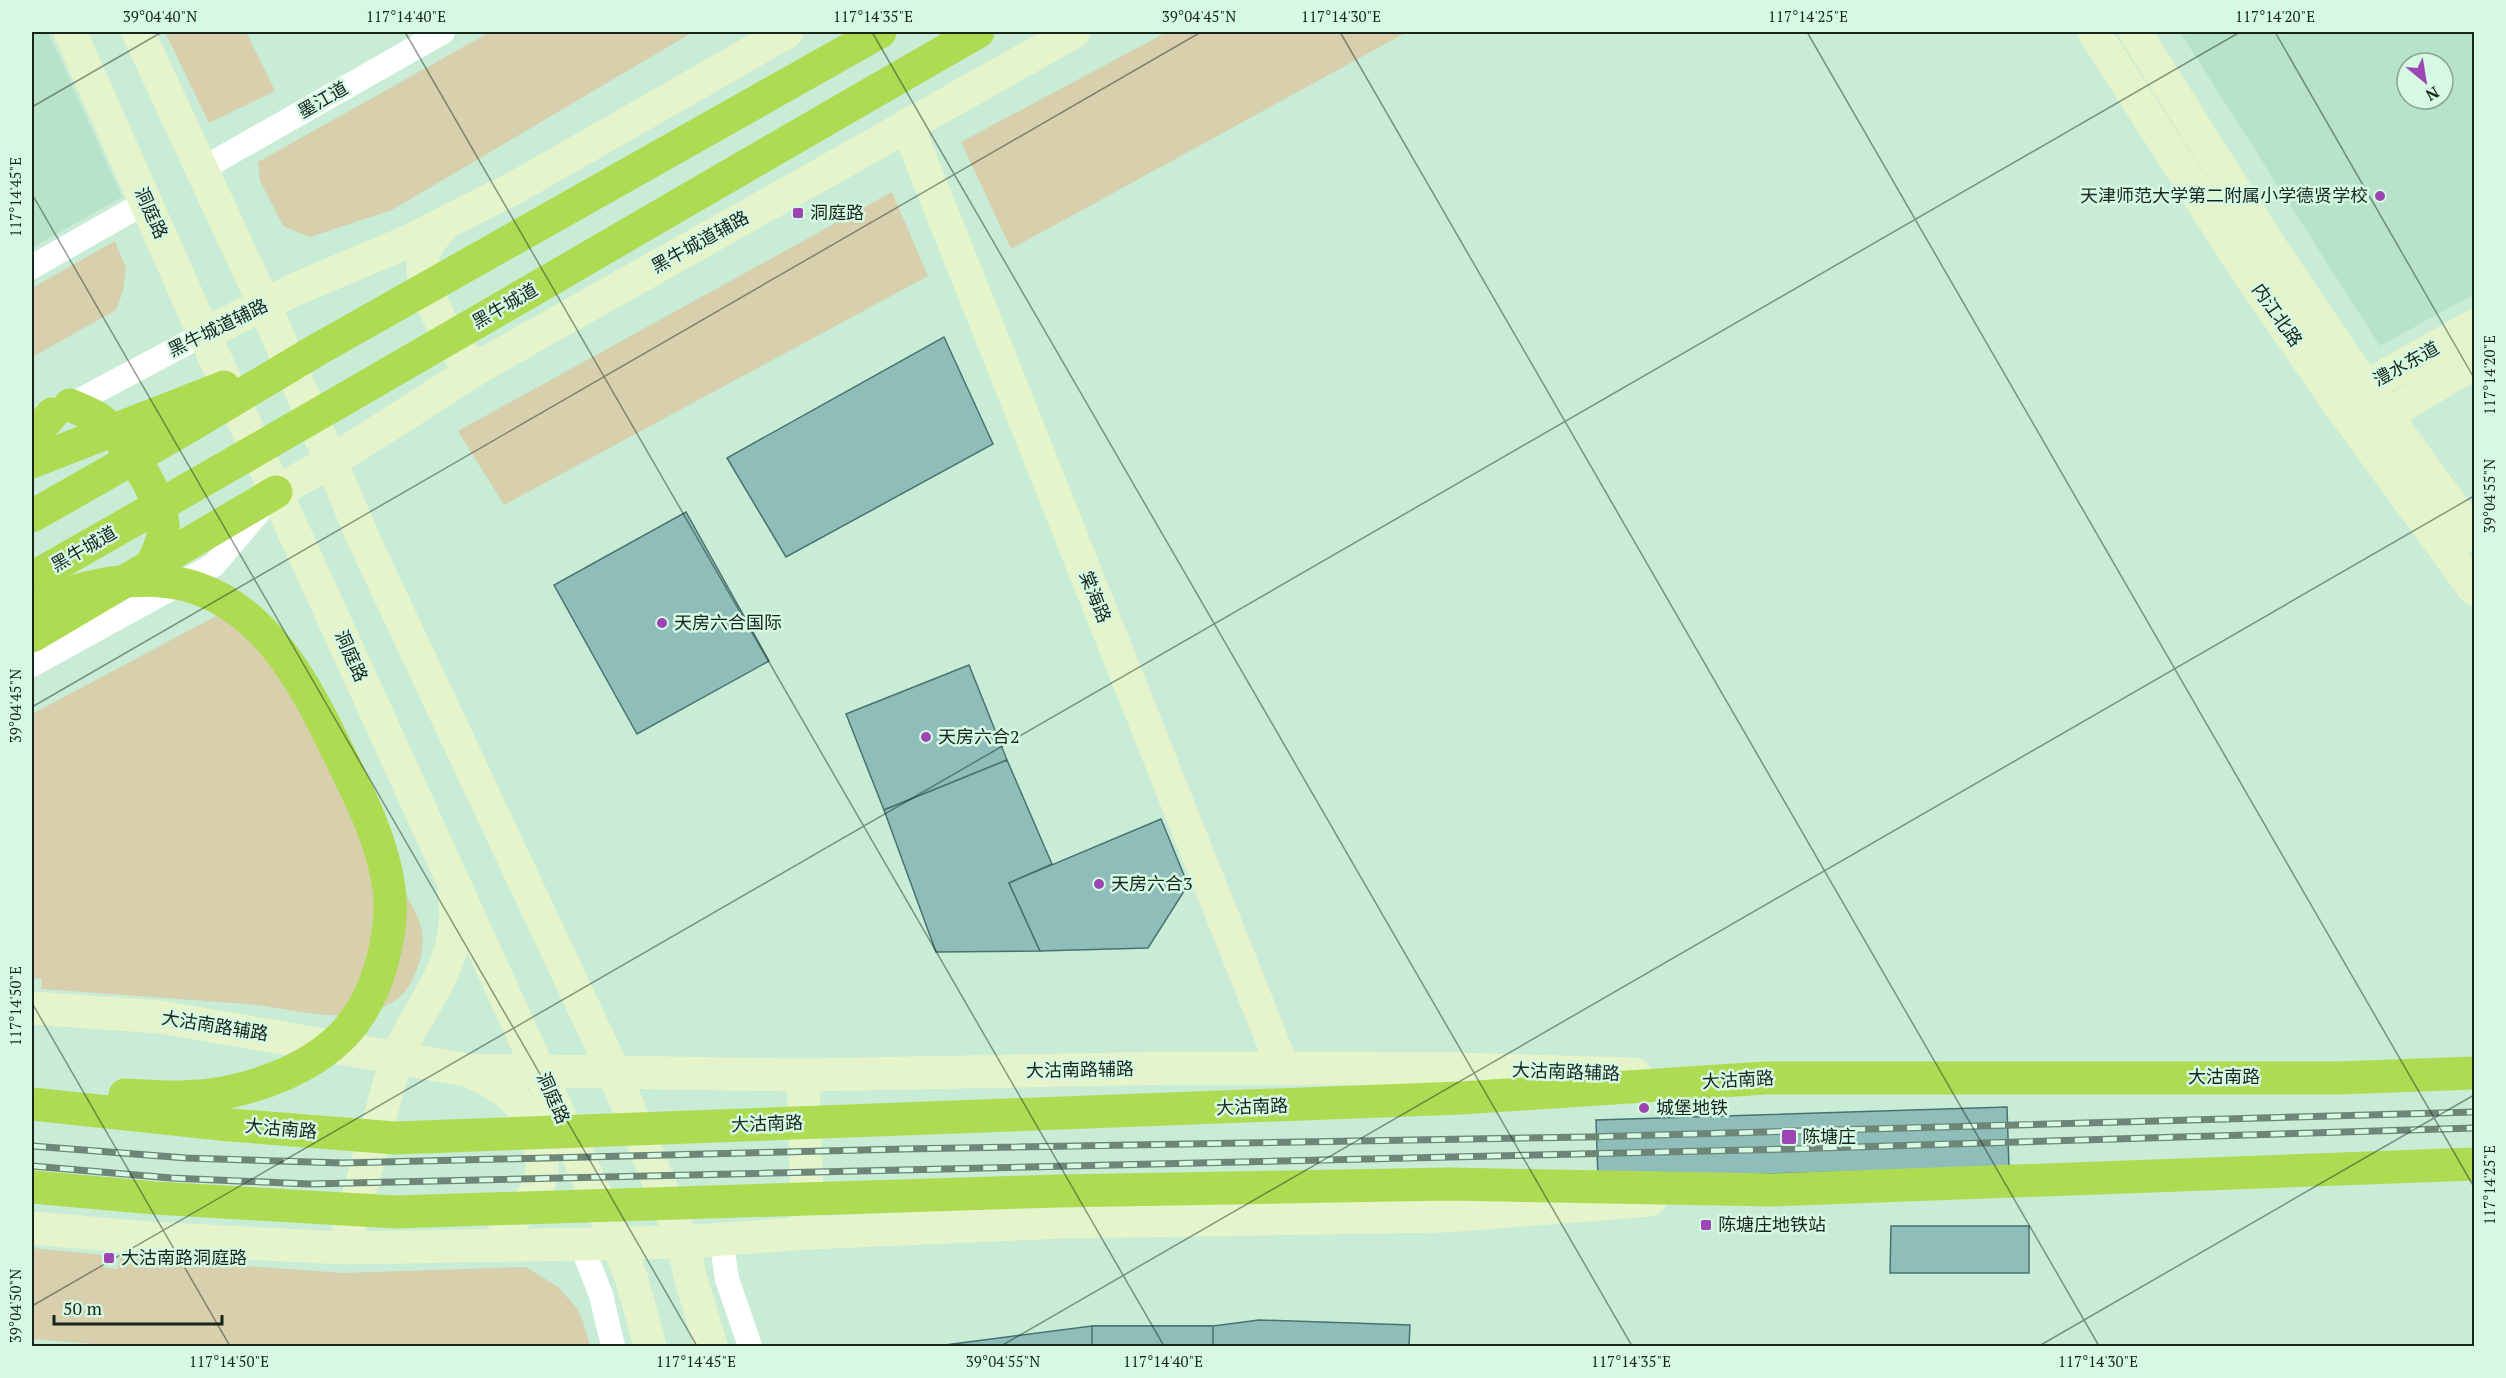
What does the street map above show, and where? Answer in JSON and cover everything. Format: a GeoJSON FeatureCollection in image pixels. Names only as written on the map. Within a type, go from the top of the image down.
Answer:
{"type":"FeatureCollection","features":[{"type":"Feature","properties":{"kind":"highway"},"geometry":{"type":"LineString","coordinates":[[32,516],[315,351],[880,32]]}},
{"type":"Feature","properties":{"kind":"highway","name":"黑牛城道"},"geometry":{"type":"LineString","coordinates":[[32,578],[304,424],[662,213],[978,32]]}},
{"type":"Feature","properties":{"kind":"highway"},"geometry":{"type":"LineString","coordinates":[[32,462],[315,351]]}},
{"type":"Feature","properties":{"kind":"highway"},"geometry":{"type":"LineString","coordinates":[[46,421],[102,420],[124,445],[152,486],[162,519],[163,538],[152,566]]}},
{"type":"Feature","properties":{"kind":"highway"},"geometry":{"type":"LineString","coordinates":[[37,623],[152,566],[276,492]]}},
{"type":"Feature","properties":{"kind":"highway"},"geometry":{"type":"LineString","coordinates":[[32,1089],[134,1096],[208,1095],[284,1075],[313,1058],[343,1035],[367,1002],[387,943],[391,916],[389,887],[368,816],[325,724],[302,683],[282,654],[245,617],[228,604],[195,588],[156,580],[104,584],[37,623]]}},
{"type":"Feature","properties":{"kind":"highway","name":"大沽南路"},"geometry":{"type":"LineString","coordinates":[[32,1104],[230,1125],[395,1138],[1461,1098],[1765,1078],[2338,1078],[2475,1073]]}},
{"type":"Feature","properties":{"kind":"highway"},"geometry":{"type":"LineString","coordinates":[[32,1187],[155,1198],[395,1212],[1046,1191],[1449,1184],[1774,1190],[2475,1164]]}},
{"type":"Feature","properties":{"kind":"street","name":"洞庭路"},"geometry":{"type":"LineString","coordinates":[[70,32],[204,334],[452,881],[542,1072],[617,1242],[632,1281],[650,1347]]}},
{"type":"Feature","properties":{"kind":"street"},"geometry":{"type":"LineString","coordinates":[[138,32],[265,306],[364,540],[614,1072],[683,1242],[690,1276],[711,1347]]}},
{"type":"Feature","properties":{"kind":"street","name":"墨江道"},"geometry":{"type":"LineString","coordinates":[[202,169],[443,32]]}},
{"type":"Feature","properties":{"kind":"street","name":"黑牛城道辅路"},"geometry":{"type":"LineString","coordinates":[[46,421],[204,334],[296,289],[407,242],[518,186],[787,32]]}},
{"type":"Feature","properties":{"kind":"street","name":"黑牛城道辅路"},"geometry":{"type":"LineString","coordinates":[[276,492],[332,460],[484,364],[1074,32]]}},
{"type":"Feature","properties":{"kind":"street","name":"内江北路"},"geometry":{"type":"LineString","coordinates":[[2135,32],[2270,246],[2352,396]]}},
{"type":"Feature","properties":{"kind":"street","name":"内江北路"},"geometry":{"type":"LineString","coordinates":[[2105,36],[2246,270],[2372,423],[2475,589]]}},
{"type":"Feature","properties":{"kind":"street","name":"棠海路"},"geometry":{"type":"LineString","coordinates":[[907,125],[1283,1068]]}},
{"type":"Feature","properties":{"kind":"street"},"geometry":{"type":"LineString","coordinates":[[32,267],[146,202]]}},
{"type":"Feature","properties":{"kind":"street"},"geometry":{"type":"LineString","coordinates":[[445,223],[424,251],[421,270],[435,308],[460,356],[484,364]]}},
{"type":"Feature","properties":{"kind":"street","name":"澧水东道"},"geometry":{"type":"LineString","coordinates":[[2352,396],[2475,326]]}},
{"type":"Feature","properties":{"kind":"street","name":"澧水东道"},"geometry":{"type":"LineString","coordinates":[[2372,423],[2475,363]]}},
{"type":"Feature","properties":{"kind":"street","name":"内江北路"},"geometry":{"type":"LineString","coordinates":[[2372,423],[2475,536]]}},
{"type":"Feature","properties":{"kind":"street"},"geometry":{"type":"LineString","coordinates":[[32,665],[214,565],[276,492]]}},
{"type":"Feature","properties":{"kind":"street"},"geometry":{"type":"LineString","coordinates":[[344,1248],[396,1059],[404,1040],[439,982],[449,960],[455,923],[452,881]]}},
{"type":"Feature","properties":{"kind":"street","name":"大沽南路辅路"},"geometry":{"type":"LineString","coordinates":[[32,1008],[161,1017],[467,1070],[803,1075],[1179,1068],[1454,1069],[1765,1078]]}},
{"type":"Feature","properties":{"kind":"street"},"geometry":{"type":"LineString","coordinates":[[467,1070],[496,1084],[511,1095],[523,1110],[540,1150],[541,1177],[533,1195],[513,1219],[494,1234],[469,1245]]}},
{"type":"Feature","properties":{"kind":"street"},"geometry":{"type":"LineString","coordinates":[[803,1075],[808,1233]]}},
{"type":"Feature","properties":{"kind":"street"},"geometry":{"type":"LineString","coordinates":[[32,1228],[148,1238],[344,1248],[683,1242],[808,1233],[1061,1222],[1446,1216],[1774,1190]]}},
{"type":"Feature","properties":{"kind":"street"},"geometry":{"type":"LineString","coordinates":[[721,1239],[728,1279],[750,1347]]}},
{"type":"Feature","properties":{"kind":"street"},"geometry":{"type":"LineString","coordinates":[[581,1244],[601,1295],[613,1347]]}},
{"type":"Feature","properties":{"kind":"shaded area"},"geometry":{"type":"Polygon","coordinates":[[[32,32],[48,32],[122,197],[32,248],[32,32]]]}},
{"type":"Feature","properties":{"kind":"shaded area"},"geometry":{"type":"Polygon","coordinates":[[[165,32],[246,32],[275,91],[209,123],[165,32]]]}},
{"type":"Feature","properties":{"kind":"shaded area"},"geometry":{"type":"Polygon","coordinates":[[[490,32],[693,32],[392,210],[310,237],[283,226],[260,181],[258,162],[490,32]]]}},
{"type":"Feature","properties":{"kind":"shaded area"},"geometry":{"type":"Polygon","coordinates":[[[1167,32],[1407,32],[1011,249],[961,142],[1167,32]]]}},
{"type":"Feature","properties":{"kind":"shaded area","name":"天津师范大学第二附属小学德贤学校"},"geometry":{"type":"Polygon","coordinates":[[[2180,32],[2474,32],[2474,294],[2380,346],[2180,32]]]}},
{"type":"Feature","properties":{"kind":"shaded area"},"geometry":{"type":"Polygon","coordinates":[[[892,192],[928,276],[504,505],[458,431],[892,192]]]}},
{"type":"Feature","properties":{"kind":"shaded area"},"geometry":{"type":"Polygon","coordinates":[[[115,241],[126,268],[123,291],[116,310],[32,357],[32,288],[115,241]]]}},
{"type":"Feature","properties":{"kind":"shaded area"},"geometry":{"type":"Polygon","coordinates":[[[216,616],[230,620],[280,675],[419,920],[423,940],[420,961],[406,990],[391,1003],[356,1014],[320,1014],[247,1004],[41,989],[42,979],[32,978],[32,714],[216,616]]]}},
{"type":"Feature","properties":{"kind":"shaded area"},"geometry":{"type":"Polygon","coordinates":[[[32,1248],[103,1255],[102,1267],[117,1269],[120,1257],[343,1273],[526,1267],[558,1287],[577,1308],[590,1346],[118,1346],[32,1339],[32,1248]]]}},
{"type":"Feature","properties":{"kind":"building"},"geometry":{"type":"Polygon","coordinates":[[[944,337],[993,444],[786,557],[727,458],[944,337]]]}},
{"type":"Feature","properties":{"kind":"building","name":"天房六合国际"},"geometry":{"type":"Polygon","coordinates":[[[686,512],[769,661],[637,734],[554,585],[686,512]]]}},
{"type":"Feature","properties":{"kind":"building","name":"天房六合2"},"geometry":{"type":"Polygon","coordinates":[[[969,665],[1007,760],[884,810],[846,714],[969,665]]]}},
{"type":"Feature","properties":{"kind":"building"},"geometry":{"type":"Polygon","coordinates":[[[1007,760],[1052,864],[1009,883],[1040,951],[936,952],[884,810],[1007,760]]]}},
{"type":"Feature","properties":{"kind":"building","name":"天房六合3"},"geometry":{"type":"Polygon","coordinates":[[[1161,819],[1188,885],[1148,948],[1040,951],[1009,883],[1161,819]]]}},
{"type":"Feature","properties":{"kind":"building"},"geometry":{"type":"Polygon","coordinates":[[[2007,1107],[2009,1167],[1598,1179],[1596,1120],[2007,1107]]]}},
{"type":"Feature","properties":{"kind":"building"},"geometry":{"type":"Polygon","coordinates":[[[1891,1226],[2029,1226],[2029,1273],[1890,1273],[1891,1226]]]}},
{"type":"Feature","properties":{"kind":"building"},"geometry":{"type":"Polygon","coordinates":[[[1259,1320],[1410,1325],[1409,1346],[937,1346],[1092,1326],[1213,1326],[1259,1320]]]}},
{"type":"Feature","properties":{"kind":"building"},"geometry":{"type":"Polygon","coordinates":[[[1092,1326],[1213,1326],[1213,1346],[1092,1346],[1092,1326]]]}},
{"type":"Feature","properties":{"kind":"railway"},"geometry":{"type":"LineString","coordinates":[[32,1146],[186,1158],[343,1163],[904,1149],[1587,1137],[2474,1112]]}},
{"type":"Feature","properties":{"kind":"railway"},"geometry":{"type":"LineString","coordinates":[[32,1166],[171,1178],[309,1184],[1790,1149],[2474,1128]]}},
{"type":"Feature","properties":{"kind":"place","name":"天津师范大学第二附属小学德贤学校"},"geometry":{"type":"Point","coordinates":[2380,196]}},
{"type":"Feature","properties":{"kind":"place","name":"洞庭路"},"geometry":{"type":"Point","coordinates":[798,213]}},
{"type":"Feature","properties":{"kind":"place","name":"天房六合国际"},"geometry":{"type":"Point","coordinates":[662,623]}},
{"type":"Feature","properties":{"kind":"place","name":"天房六合2"},"geometry":{"type":"Point","coordinates":[926,737]}},
{"type":"Feature","properties":{"kind":"place","name":"天房六合3"},"geometry":{"type":"Point","coordinates":[1099,884]}},
{"type":"Feature","properties":{"kind":"place","name":"城堡地铁"},"geometry":{"type":"Point","coordinates":[1644,1108]}},
{"type":"Feature","properties":{"kind":"place","name":"陈塘庄"},"geometry":{"type":"Point","coordinates":[1789,1137]}},
{"type":"Feature","properties":{"kind":"place","name":"陈塘庄地铁站"},"geometry":{"type":"Point","coordinates":[1706,1225]}},
{"type":"Feature","properties":{"kind":"place","name":"大沽南路洞庭路"},"geometry":{"type":"Point","coordinates":[109,1258]}}]}
